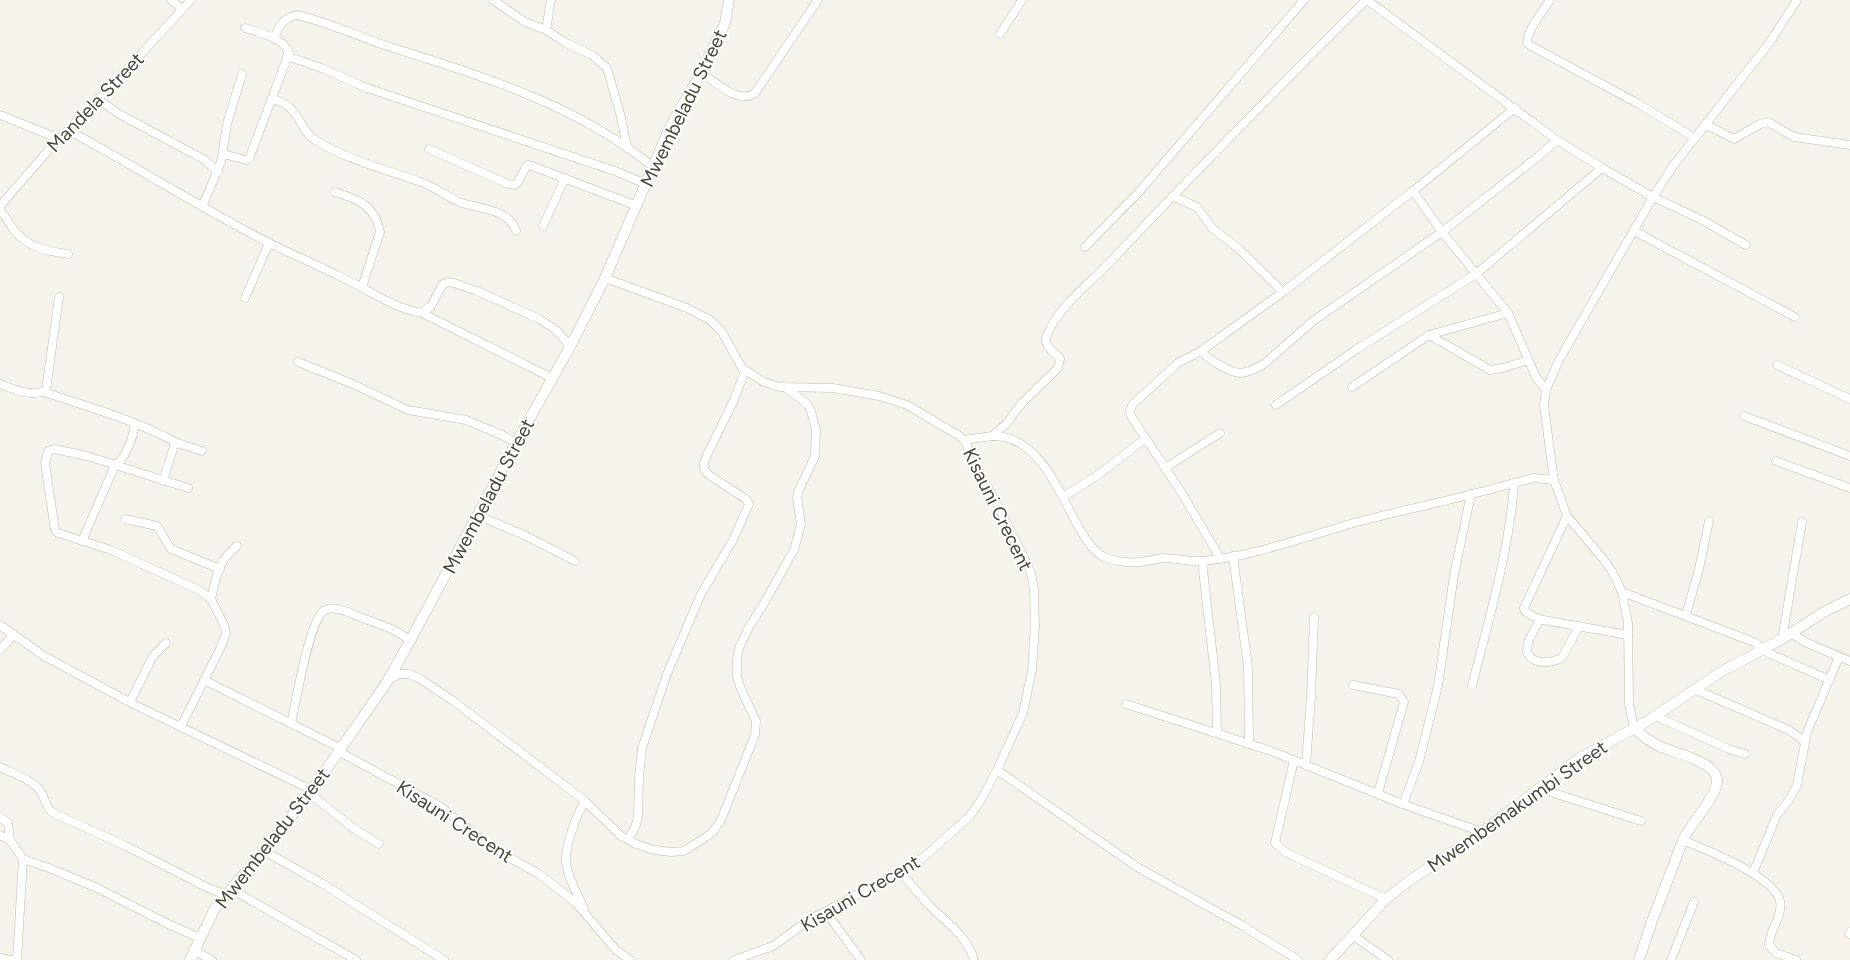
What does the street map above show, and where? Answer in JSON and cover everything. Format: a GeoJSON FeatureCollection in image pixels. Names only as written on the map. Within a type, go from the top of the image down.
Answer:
{"type":"FeatureCollection","features":[{"type":"Feature","properties":{"kind":"street"},"geometry":{"type":"LineString","coordinates":[[171,0],[187,3]]}},
{"type":"Feature","properties":{"kind":"street"},"geometry":{"type":"LineString","coordinates":[[493,0],[525,22],[546,30],[566,43],[592,55],[607,68],[628,147]]}},
{"type":"Feature","properties":{"kind":"street"},"geometry":{"type":"LineString","coordinates":[[546,30],[550,0]]}},
{"type":"Feature","properties":{"kind":"street","name":"Mwembeladu Street"},"geometry":{"type":"LineString","coordinates":[[192,955],[215,908],[311,792],[387,682],[605,278],[671,125],[702,73],[725,23],[729,0]]}},
{"type":"Feature","properties":{"kind":"street"},"geometry":{"type":"LineString","coordinates":[[702,73],[738,96],[749,97],[755,93],[818,0]]}},
{"type":"Feature","properties":{"kind":"street"},"geometry":{"type":"LineString","coordinates":[[1000,34],[1022,0]]}},
{"type":"Feature","properties":{"kind":"street"},"geometry":{"type":"LineString","coordinates":[[1085,247],[1138,193],[1304,0]]}},
{"type":"Feature","properties":{"kind":"street"},"geometry":{"type":"LineString","coordinates":[[992,436],[1006,424],[1022,403],[1059,365],[1059,357],[1047,346],[1046,336],[1073,298],[1111,261],[1151,217],[1174,196],[1224,142],[1367,0],[1557,140],[1653,197],[1702,220],[1746,245]]}},
{"type":"Feature","properties":{"kind":"street"},"geometry":{"type":"LineString","coordinates":[[1550,0],[1532,30],[1527,40],[1528,43],[1636,103],[1694,138]]}},
{"type":"Feature","properties":{"kind":"street"},"geometry":{"type":"LineString","coordinates":[[1638,960],[1687,831],[1708,803],[1718,780],[1715,772],[1707,766],[1645,739],[1634,728],[1629,704],[1628,635],[1622,592],[1604,560],[1567,516],[1554,480],[1544,405],[1546,390],[1559,360],[1653,197],[1694,138],[1770,42],[1797,0]]}},
{"type":"Feature","properties":{"kind":"street","name":"Mandela Street"},"geometry":{"type":"LineString","coordinates":[[0,208],[68,130],[128,70],[187,3]]}},
{"type":"Feature","properties":{"kind":"street"},"geometry":{"type":"LineString","coordinates":[[274,39],[281,23],[287,17],[297,15],[307,17],[365,39],[482,76],[564,109],[602,130],[653,166]]}},
{"type":"Feature","properties":{"kind":"street"},"geometry":{"type":"LineString","coordinates":[[223,154],[246,160],[249,159],[288,53],[284,44],[245,28]]}},
{"type":"Feature","properties":{"kind":"street"},"geometry":{"type":"LineString","coordinates":[[287,56],[324,69],[367,88],[615,171],[646,184]]}},
{"type":"Feature","properties":{"kind":"street"},"geometry":{"type":"LineString","coordinates":[[202,207],[218,172],[223,154],[227,124],[242,74]]}},
{"type":"Feature","properties":{"kind":"street"},"geometry":{"type":"LineString","coordinates":[[272,98],[289,107],[307,133],[315,140],[351,157],[422,182],[461,202],[500,214],[509,219],[516,231]]}},
{"type":"Feature","properties":{"kind":"street"},"geometry":{"type":"LineString","coordinates":[[98,99],[119,114],[205,160],[218,172]]}},
{"type":"Feature","properties":{"kind":"street"},"geometry":{"type":"LineString","coordinates":[[1220,558],[1131,416],[1130,410],[1133,404],[1178,363],[1201,351],[1283,292],[1413,191],[1515,108]]}},
{"type":"Feature","properties":{"kind":"street"},"geometry":{"type":"LineString","coordinates":[[0,114],[60,139]]}},
{"type":"Feature","properties":{"kind":"street"},"geometry":{"type":"LineString","coordinates":[[1705,124],[1734,139],[1760,124],[1768,122],[1794,137],[1850,146]]}},
{"type":"Feature","properties":{"kind":"street"},"geometry":{"type":"LineString","coordinates":[[68,130],[268,243],[362,287],[400,308],[422,313],[552,378]]}},
{"type":"Feature","properties":{"kind":"street"},"geometry":{"type":"LineString","coordinates":[[1201,351],[1212,360],[1236,372],[1243,373],[1264,364],[1313,321],[1442,232],[1557,140]]}},
{"type":"Feature","properties":{"kind":"street"},"geometry":{"type":"LineString","coordinates":[[430,149],[508,184],[515,185],[527,165],[637,206]]}},
{"type":"Feature","properties":{"kind":"street"},"geometry":{"type":"LineString","coordinates":[[1276,405],[1357,349],[1476,274],[1602,168]]}},
{"type":"Feature","properties":{"kind":"street"},"geometry":{"type":"LineString","coordinates":[[543,226],[564,178]]}},
{"type":"Feature","properties":{"kind":"street"},"geometry":{"type":"LineString","coordinates":[[1413,191],[1442,232],[1508,313],[1536,377],[1546,390]]}},
{"type":"Feature","properties":{"kind":"street"},"geometry":{"type":"LineString","coordinates":[[335,192],[365,205],[374,213],[379,224],[379,239],[362,287]]}},
{"type":"Feature","properties":{"kind":"street"},"geometry":{"type":"LineString","coordinates":[[1174,196],[1196,207],[1212,228],[1239,249],[1283,292]]}},
{"type":"Feature","properties":{"kind":"street"},"geometry":{"type":"LineString","coordinates":[[0,208],[13,229],[28,243],[38,249],[68,254]]}},
{"type":"Feature","properties":{"kind":"street"},"geometry":{"type":"LineString","coordinates":[[1634,231],[1795,316]]}},
{"type":"Feature","properties":{"kind":"street"},"geometry":{"type":"LineString","coordinates":[[246,298],[268,243]]}},
{"type":"Feature","properties":{"kind":"street","name":"Kisauni Crecent"},"geometry":{"type":"LineString","coordinates":[[605,278],[687,308],[710,320],[722,332],[739,364],[745,371],[764,382],[777,386],[833,388],[879,396],[907,406],[964,440],[972,464],[988,487],[1020,547],[1031,573],[1034,590],[1035,626],[1029,687],[1020,721],[981,800],[962,824],[924,856],[900,872],[809,920],[773,946],[734,960]]}},
{"type":"Feature","properties":{"kind":"street"},"geometry":{"type":"LineString","coordinates":[[422,313],[431,306],[443,284],[451,282],[477,291],[538,319],[556,330],[570,346]]}},
{"type":"Feature","properties":{"kind":"street"},"geometry":{"type":"LineString","coordinates":[[44,392],[47,384],[58,297]]}},
{"type":"Feature","properties":{"kind":"street"},"geometry":{"type":"LineString","coordinates":[[1352,387],[1429,336],[1508,313]]}},
{"type":"Feature","properties":{"kind":"street"},"geometry":{"type":"LineString","coordinates":[[1429,336],[1490,370],[1528,360]]}},
{"type":"Feature","properties":{"kind":"street"},"geometry":{"type":"LineString","coordinates":[[298,362],[355,385],[408,410],[466,420],[516,443]]}},
{"type":"Feature","properties":{"kind":"street"},"geometry":{"type":"LineString","coordinates":[[1777,365],[1850,399]]}},
{"type":"Feature","properties":{"kind":"street"},"geometry":{"type":"LineString","coordinates":[[628,840],[638,818],[642,748],[664,682],[701,594],[733,540],[749,504],[747,500],[708,475],[704,471],[703,464],[734,400],[745,371]]}},
{"type":"Feature","properties":{"kind":"street"},"geometry":{"type":"LineString","coordinates":[[0,384],[26,392],[44,392],[135,424],[159,433],[177,443],[202,451]]}},
{"type":"Feature","properties":{"kind":"street"},"geometry":{"type":"LineString","coordinates":[[387,682],[399,674],[409,674],[420,678],[585,801],[611,828],[628,840],[654,850],[684,851],[712,833],[721,820],[753,741],[756,721],[737,677],[739,648],[749,627],[794,550],[801,524],[797,498],[798,492],[815,456],[817,444],[816,430],[811,411],[803,400],[784,386]]}},
{"type":"Feature","properties":{"kind":"street"},"geometry":{"type":"LineString","coordinates":[[1744,416],[1850,456]]}},
{"type":"Feature","properties":{"kind":"street"},"geometry":{"type":"LineString","coordinates":[[82,541],[116,465],[122,458],[134,435],[135,424]]}},
{"type":"Feature","properties":{"kind":"street"},"geometry":{"type":"LineString","coordinates":[[1165,468],[1220,433]]}},
{"type":"Feature","properties":{"kind":"street"},"geometry":{"type":"LineString","coordinates":[[964,440],[992,436],[1004,437],[1030,450],[1044,465],[1063,497],[1070,514],[1090,545],[1102,556],[1135,562],[1162,558],[1202,561],[1233,556],[1534,478],[1554,480]]}},
{"type":"Feature","properties":{"kind":"street"},"geometry":{"type":"LineString","coordinates":[[1063,497],[1098,475],[1146,438]]}},
{"type":"Feature","properties":{"kind":"street"},"geometry":{"type":"LineString","coordinates":[[163,481],[172,450],[177,443]]}},
{"type":"Feature","properties":{"kind":"street"},"geometry":{"type":"LineString","coordinates":[[181,726],[222,645],[226,632],[222,619],[211,599],[200,590],[112,550],[61,535],[55,530],[45,463],[48,451],[54,448],[188,488]]}},
{"type":"Feature","properties":{"kind":"street"},"geometry":{"type":"LineString","coordinates":[[1776,461],[1850,488]]}},
{"type":"Feature","properties":{"kind":"street"},"geometry":{"type":"LineString","coordinates":[[1472,686],[1513,506],[1514,483]]}},
{"type":"Feature","properties":{"kind":"street"},"geometry":{"type":"LineString","coordinates":[[1403,804],[1418,762],[1438,686],[1454,575],[1471,494]]}},
{"type":"Feature","properties":{"kind":"street"},"geometry":{"type":"LineString","coordinates":[[477,515],[524,535],[575,561]]}},
{"type":"Feature","properties":{"kind":"street"},"geometry":{"type":"LineString","coordinates":[[1567,516],[1524,608],[1527,614],[1540,619],[1628,635]]}},
{"type":"Feature","properties":{"kind":"street"},"geometry":{"type":"LineString","coordinates":[[124,519],[157,526],[171,549],[220,569]]}},
{"type":"Feature","properties":{"kind":"street"},"geometry":{"type":"LineString","coordinates":[[1686,615],[1699,569],[1709,521]]}},
{"type":"Feature","properties":{"kind":"street"},"geometry":{"type":"LineString","coordinates":[[1802,522],[1786,636],[1850,661]]}},
{"type":"Feature","properties":{"kind":"street"},"geometry":{"type":"LineString","coordinates":[[211,599],[226,554],[238,546]]}},
{"type":"Feature","properties":{"kind":"street"},"geometry":{"type":"LineString","coordinates":[[1233,556],[1248,667],[1249,744]]}},
{"type":"Feature","properties":{"kind":"street"},"geometry":{"type":"LineString","coordinates":[[1202,561],[1216,684],[1217,733]]}},
{"type":"Feature","properties":{"kind":"street"},"geometry":{"type":"LineString","coordinates":[[1622,592],[1754,642],[1762,650],[1830,680]]}},
{"type":"Feature","properties":{"kind":"street","name":"Mwembemakumbi Street"},"geometry":{"type":"LineString","coordinates":[[1330,960],[1386,899],[1409,881],[1482,832],[1578,759],[1655,716],[1694,688],[1786,636],[1824,612],[1850,599]]}},
{"type":"Feature","properties":{"kind":"street"},"geometry":{"type":"LineString","coordinates":[[291,723],[301,670],[316,624],[324,610],[332,608],[347,612],[400,633],[410,641]]}},
{"type":"Feature","properties":{"kind":"street"},"geometry":{"type":"LineString","coordinates":[[1306,764],[1314,617]]}},
{"type":"Feature","properties":{"kind":"street"},"geometry":{"type":"LineString","coordinates":[[1540,619],[1528,642],[1527,652],[1533,660],[1541,662],[1562,658],[1579,626]]}},
{"type":"Feature","properties":{"kind":"street"},"geometry":{"type":"LineString","coordinates":[[0,625],[44,656],[130,702],[311,792],[353,828],[379,844]]}},
{"type":"Feature","properties":{"kind":"street"},"geometry":{"type":"LineString","coordinates":[[0,650],[14,634]]}},
{"type":"Feature","properties":{"kind":"street"},"geometry":{"type":"LineString","coordinates":[[130,702],[153,656],[166,643]]}},
{"type":"Feature","properties":{"kind":"street"},"geometry":{"type":"LineString","coordinates":[[1753,873],[1777,815],[1790,800],[1797,785],[1804,741],[1839,657]]}},
{"type":"Feature","properties":{"kind":"street","name":"Kisauni Crecent"},"geometry":{"type":"LineString","coordinates":[[204,680],[291,723],[441,807],[488,845],[540,874],[576,904],[616,950],[630,960]]}},
{"type":"Feature","properties":{"kind":"street"},"geometry":{"type":"LineString","coordinates":[[1353,685],[1399,694],[1404,702],[1378,793]]}},
{"type":"Feature","properties":{"kind":"street"},"geometry":{"type":"LineString","coordinates":[[1694,688],[1789,730],[1804,741]]}},
{"type":"Feature","properties":{"kind":"street"},"geometry":{"type":"LineString","coordinates":[[1126,704],[1306,764],[1403,804],[1482,832]]}},
{"type":"Feature","properties":{"kind":"street"},"geometry":{"type":"LineString","coordinates":[[1655,716],[1729,749],[1746,754]]}},
{"type":"Feature","properties":{"kind":"street"},"geometry":{"type":"LineString","coordinates":[[1294,760],[1275,844],[1285,852],[1386,899]]}},
{"type":"Feature","properties":{"kind":"street"},"geometry":{"type":"LineString","coordinates":[[0,767],[36,786],[41,791],[46,807],[53,813],[126,846],[206,887],[228,892],[356,960]]}},
{"type":"Feature","properties":{"kind":"street"},"geometry":{"type":"LineString","coordinates":[[997,770],[1137,867],[1243,926],[1298,960]]}},
{"type":"Feature","properties":{"kind":"street"},"geometry":{"type":"LineString","coordinates":[[1538,788],[1641,821]]}},
{"type":"Feature","properties":{"kind":"street"},"geometry":{"type":"LineString","coordinates":[[585,801],[578,812],[566,860],[586,916]]}},
{"type":"Feature","properties":{"kind":"street"},"geometry":{"type":"LineString","coordinates":[[0,817],[8,823],[10,840],[23,859],[95,887],[200,938]]}},
{"type":"Feature","properties":{"kind":"street"},"geometry":{"type":"LineString","coordinates":[[0,835],[10,840]]}},
{"type":"Feature","properties":{"kind":"street"},"geometry":{"type":"LineString","coordinates":[[1683,840],[1753,873],[1767,883],[1777,894],[1780,901],[1780,912],[1769,944],[1770,948],[1781,957],[1796,960]]}},
{"type":"Feature","properties":{"kind":"street"},"geometry":{"type":"LineString","coordinates":[[264,851],[322,884],[444,960]]}},
{"type":"Feature","properties":{"kind":"street"},"geometry":{"type":"LineString","coordinates":[[17,960],[23,859]]}},
{"type":"Feature","properties":{"kind":"street"},"geometry":{"type":"LineString","coordinates":[[900,872],[930,906],[964,938],[970,947],[974,960]]}},
{"type":"Feature","properties":{"kind":"street"},"geometry":{"type":"LineString","coordinates":[[1671,960],[1694,902]]}},
{"type":"Feature","properties":{"kind":"street"},"geometry":{"type":"LineString","coordinates":[[826,912],[860,960]]}},
{"type":"Feature","properties":{"kind":"street"},"geometry":{"type":"LineString","coordinates":[[1352,935],[1388,960]]}},
{"type":"Feature","properties":{"kind":"street"},"geometry":{"type":"LineString","coordinates":[[192,955],[212,960]]}},
{"type":"Feature","properties":{"kind":"street"},"geometry":{"type":"LineString","coordinates":[[0,958],[12,960]]}}]}
